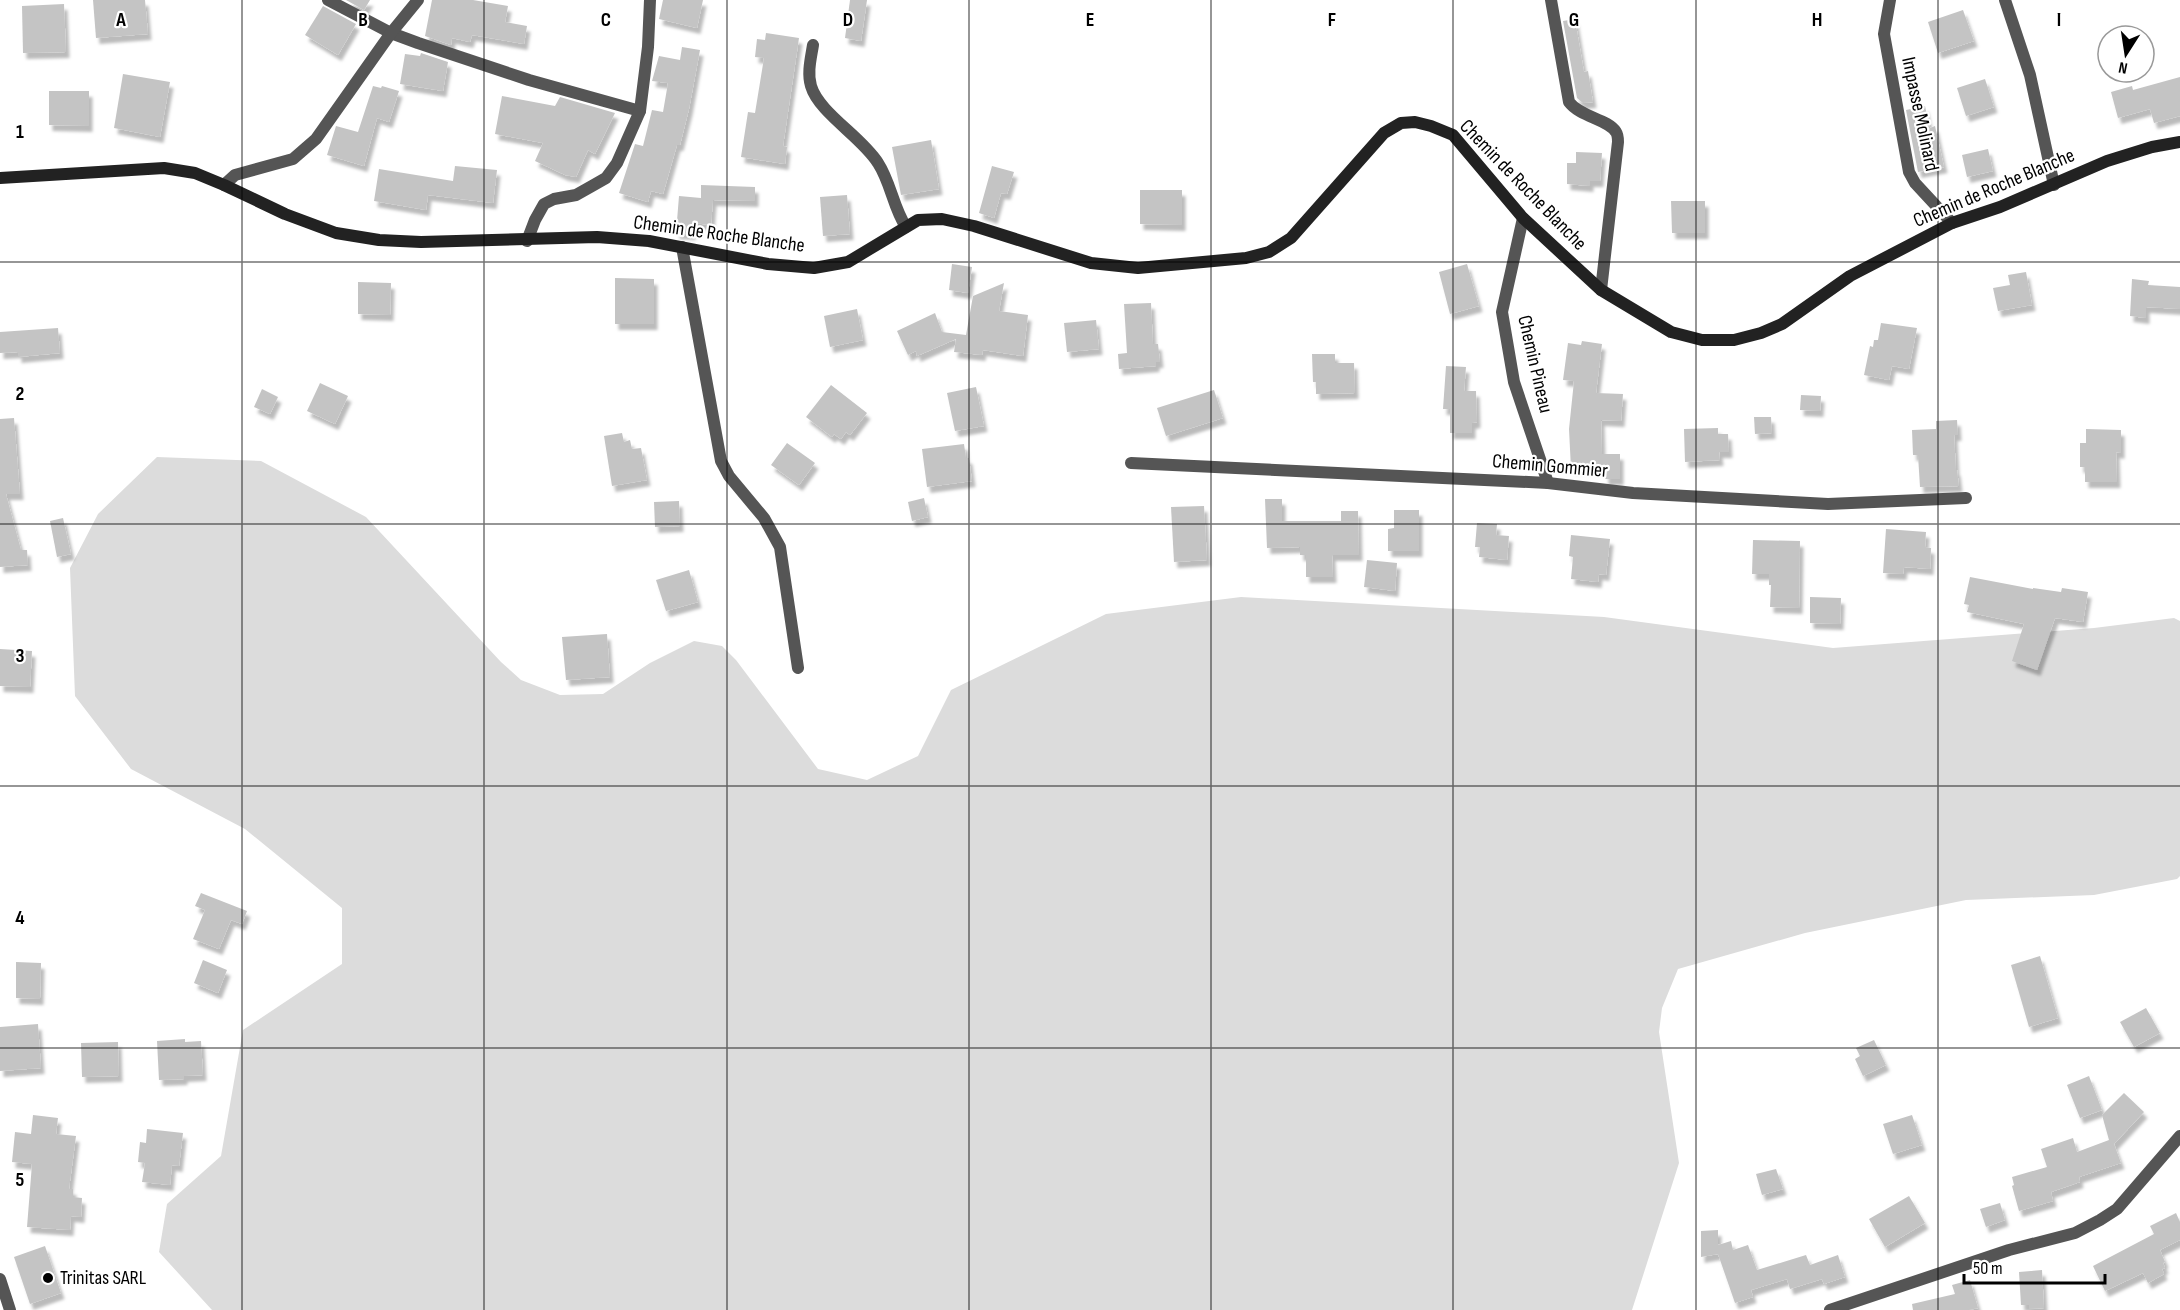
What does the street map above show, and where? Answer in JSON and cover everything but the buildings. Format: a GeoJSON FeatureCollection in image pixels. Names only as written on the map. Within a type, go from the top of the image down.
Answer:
{"type":"FeatureCollection","features":[{"type":"Feature","properties":{"kind":"main road","name":"Chemin de Roche Blanche"},"geometry":{"type":"LineString","coordinates":[[0,178],[164,168],[195,173],[285,214],[336,233],[380,240],[527,241],[597,237],[649,241],[768,264],[814,268],[848,262],[918,220],[942,219],[974,226],[1082,260],[1117,267],[1138,268],[1246,258],[1269,252],[1291,238],[1384,133],[1401,123],[1415,122],[1453,135],[1523,218],[1601,290],[1671,332],[1702,339],[1734,340],[1761,333],[1782,324],[1850,276],[1952,224],[2054,185],[2107,161],[2152,147],[2180,142]]}},
{"type":"Feature","properties":{"kind":"street"},"geometry":{"type":"LineString","coordinates":[[328,0],[391,33],[529,80],[640,111]]}},
{"type":"Feature","properties":{"kind":"street"},"geometry":{"type":"LineString","coordinates":[[224,185],[235,175],[293,159],[316,139],[391,33],[418,0]]}},
{"type":"Feature","properties":{"kind":"street"},"geometry":{"type":"LineString","coordinates":[[527,241],[534,220],[544,204],[554,199],[576,195],[606,177],[617,163],[640,111],[648,47],[650,0]]}},
{"type":"Feature","properties":{"kind":"street"},"geometry":{"type":"LineString","coordinates":[[1551,0],[1569,102],[1575,109],[1610,127],[1616,132],[1618,142],[1601,290]]}},
{"type":"Feature","properties":{"kind":"street","name":"Impasse Molinard"},"geometry":{"type":"LineString","coordinates":[[1890,0],[1884,34],[1909,172],[1915,183],[1952,224]]}},
{"type":"Feature","properties":{"kind":"street"},"geometry":{"type":"LineString","coordinates":[[2005,0],[2030,75],[2054,185]]}},
{"type":"Feature","properties":{"kind":"street"},"geometry":{"type":"LineString","coordinates":[[813,45],[809,76],[814,93],[831,115],[870,150],[887,179],[898,214],[906,227]]}},
{"type":"Feature","properties":{"kind":"street","name":"Chemin Pineau"},"geometry":{"type":"LineString","coordinates":[[1523,218],[1502,312],[1514,382],[1548,483]]}},
{"type":"Feature","properties":{"kind":"street"},"geometry":{"type":"LineString","coordinates":[[682,247],[721,461],[729,476],[764,518],[780,547],[798,668]]}},
{"type":"Feature","properties":{"kind":"street","name":"Chemin Gommier"},"geometry":{"type":"LineString","coordinates":[[1131,463],[1548,483],[1633,493],[1828,504],[1966,498]]}},
{"type":"Feature","properties":{"kind":"street"},"geometry":{"type":"LineString","coordinates":[[1830,1310],[2009,1250],[2075,1233],[2092,1225],[2116,1209],[2180,1136]]}},
{"type":"Feature","properties":{"kind":"street"},"geometry":{"type":"LineString","coordinates":[[0,1279],[10,1310]]}},
{"type":"Feature","properties":{"kind":"shaded area"},"geometry":{"type":"Polygon","coordinates":[[[157,457],[261,461],[366,517],[501,662],[521,680],[560,695],[603,694],[650,663],[694,641],[722,646],[736,660],[818,769],[867,780],[918,756],[951,690],[1106,614],[1241,597],[1604,617],[1833,648],[2094,628],[2174,618],[2180,621],[2180,876],[2177,879],[2094,895],[1966,900],[1805,933],[1678,969],[1662,1008],[1659,1032],[1679,1163],[1632,1310],[212,1310],[159,1252],[167,1204],[221,1156],[243,1030],[342,964],[342,908],[245,829],[131,769],[75,696],[70,568],[98,514],[157,457]]]}},
{"type":"Feature","properties":{"kind":"place","name":"Trinitas SARL"},"geometry":{"type":"Point","coordinates":[48,1278]}}]}
